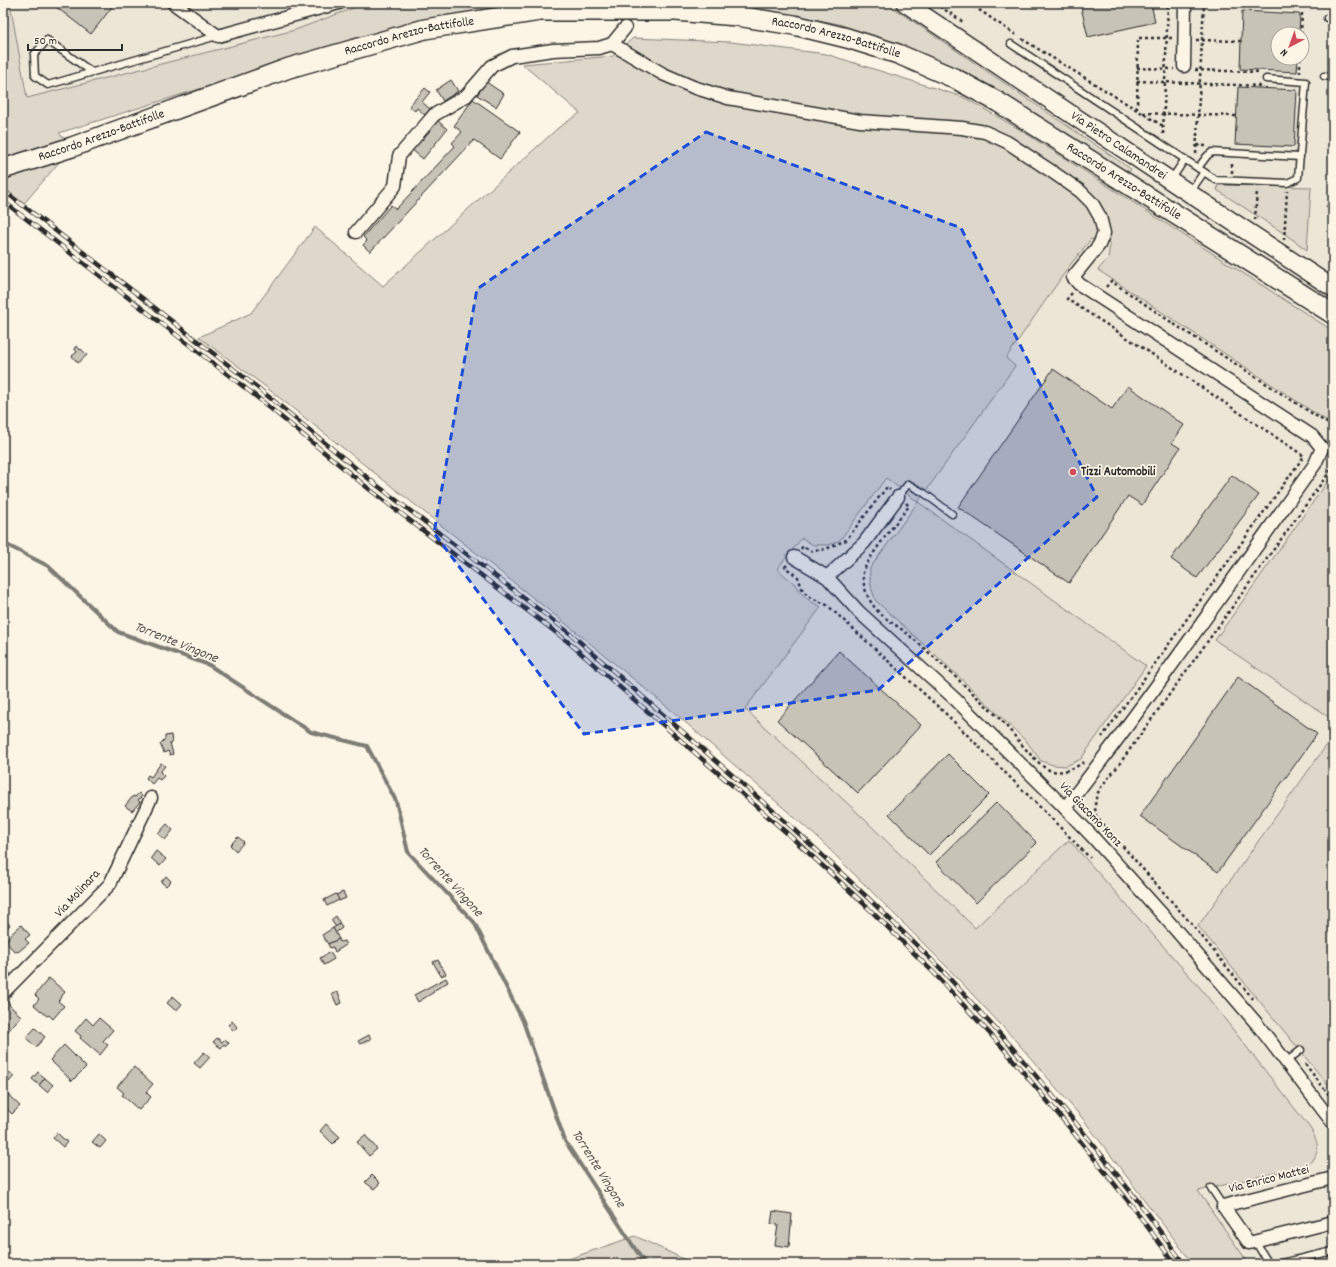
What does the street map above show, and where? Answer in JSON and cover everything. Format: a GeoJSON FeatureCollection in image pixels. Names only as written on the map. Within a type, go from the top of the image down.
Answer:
{"type":"FeatureCollection","features":[{"type":"Feature","properties":{"kind":"main road","name":"Via Pietro Calamandrei"},"geometry":{"type":"LineString","coordinates":[[905,3],[1170,181],[1333,288]]}},
{"type":"Feature","properties":{"kind":"main road","name":"Raccordo Arezzo-Battifolle"},"geometry":{"type":"LineString","coordinates":[[3,169],[72,147],[289,68],[425,29],[540,11],[675,11],[737,16],[794,25],[847,38],[898,54],[954,78],[998,102],[1333,314]]}},
{"type":"Feature","properties":{"kind":"street"},"geometry":{"type":"LineString","coordinates":[[173,3],[218,36],[339,3]]}},
{"type":"Feature","properties":{"kind":"street"},"geometry":{"type":"LineString","coordinates":[[1184,66],[1185,3]]}},
{"type":"Feature","properties":{"kind":"street"},"geometry":{"type":"LineString","coordinates":[[356,232],[395,186],[399,156],[434,115],[466,96],[492,66],[512,56],[553,50],[599,48],[612,44],[625,28]]}},
{"type":"Feature","properties":{"kind":"street"},"geometry":{"type":"LineString","coordinates":[[612,44],[663,74],[693,87],[728,98],[860,121],[962,128],[985,132],[1007,142],[1080,191],[1092,203],[1100,217],[1104,233],[1099,245],[1073,277],[1079,284],[1312,436],[1322,448],[1315,464],[1306,477],[1179,655],[1066,808]]}},
{"type":"Feature","properties":{"kind":"street"},"geometry":{"type":"LineString","coordinates":[[827,577],[864,543],[898,497]]}},
{"type":"Feature","properties":{"kind":"street","name":"Via Giacomo Konz"},"geometry":{"type":"LineString","coordinates":[[794,557],[827,577],[859,612],[955,699],[1066,808],[1170,922],[1257,1024],[1333,1123]]}},
{"type":"Feature","properties":{"kind":"street","name":"Via Molinara"},"geometry":{"type":"LineString","coordinates":[[3,993],[110,884],[151,798]]}},
{"type":"Feature","properties":{"kind":"street","name":"Via Enrico Mattei"},"geometry":{"type":"LineString","coordinates":[[1255,1241],[1249,1243],[1223,1206],[1333,1178]]}},
{"type":"Feature","properties":{"kind":"street"},"geometry":{"type":"LineString","coordinates":[[1255,1241],[1333,1222]]}},
{"type":"Feature","properties":{"kind":"lane"},"geometry":{"type":"LineString","coordinates":[[92,72],[47,40],[34,55],[35,76],[48,85],[218,36]]}},
{"type":"Feature","properties":{"kind":"lane"},"geometry":{"type":"LineString","coordinates":[[1011,44],[1216,180],[1287,183],[1298,178],[1306,82],[1266,79]]}},
{"type":"Feature","properties":{"kind":"lane"},"geometry":{"type":"LineString","coordinates":[[1324,76],[1333,77]]}},
{"type":"Feature","properties":{"kind":"lane"},"geometry":{"type":"LineString","coordinates":[[1189,193],[1207,156],[1212,152],[1300,157]]}},
{"type":"Feature","properties":{"kind":"lane"},"geometry":{"type":"LineString","coordinates":[[1170,181],[1185,160]]}},
{"type":"Feature","properties":{"kind":"lane"},"geometry":{"type":"LineString","coordinates":[[898,497],[908,484],[924,493],[952,514]]}},
{"type":"Feature","properties":{"kind":"lane"},"geometry":{"type":"LineString","coordinates":[[1286,1062],[1300,1050]]}},
{"type":"Feature","properties":{"kind":"lane"},"geometry":{"type":"LineString","coordinates":[[1211,1188],[1223,1206]]}},
{"type":"Feature","properties":{"kind":"lane"},"geometry":{"type":"LineString","coordinates":[[1255,1241],[1269,1264]]}},
{"type":"Feature","properties":{"kind":"lane"},"geometry":{"type":"LineString","coordinates":[[1277,1264],[1333,1252]]}},
{"type":"Feature","properties":{"kind":"path"},"geometry":{"type":"LineString","coordinates":[[969,3],[1010,32],[1163,126]]}},
{"type":"Feature","properties":{"kind":"path"},"geometry":{"type":"LineString","coordinates":[[1163,135],[1168,3]]}},
{"type":"Feature","properties":{"kind":"path"},"geometry":{"type":"LineString","coordinates":[[1196,157],[1204,3]]}},
{"type":"Feature","properties":{"kind":"path"},"geometry":{"type":"LineString","coordinates":[[1301,26],[1302,14]]}},
{"type":"Feature","properties":{"kind":"path"},"geometry":{"type":"LineString","coordinates":[[1136,110],[1138,38],[1241,41]]}},
{"type":"Feature","properties":{"kind":"path"},"geometry":{"type":"LineString","coordinates":[[1300,66],[1300,74]]}},
{"type":"Feature","properties":{"kind":"path"},"geometry":{"type":"LineString","coordinates":[[1137,81],[1265,86]]}},
{"type":"Feature","properties":{"kind":"path"},"geometry":{"type":"LineString","coordinates":[[1142,113],[1236,116]]}},
{"type":"Feature","properties":{"kind":"path"},"geometry":{"type":"LineString","coordinates":[[1231,180],[1232,153]]}},
{"type":"Feature","properties":{"kind":"path"},"geometry":{"type":"LineString","coordinates":[[1255,221],[1258,182]]}},
{"type":"Feature","properties":{"kind":"path"},"geometry":{"type":"LineString","coordinates":[[1284,240],[1287,183]]}},
{"type":"Feature","properties":{"kind":"path"},"geometry":{"type":"LineString","coordinates":[[1100,740],[1304,456],[1146,350]]}},
{"type":"Feature","properties":{"kind":"path"},"geometry":{"type":"LineString","coordinates":[[1224,963],[1096,816],[1094,804],[1098,791],[1272,553],[1333,466]]}},
{"type":"Feature","properties":{"kind":"path"},"geometry":{"type":"LineString","coordinates":[[1088,757],[1084,762],[1074,768],[1060,771],[1048,769],[1037,761],[1015,738],[1006,725],[954,676],[899,626],[885,618],[873,606],[865,590],[863,574],[869,560],[909,506],[887,487],[846,540],[826,549],[810,551],[803,546],[785,567],[798,577],[803,591],[812,598],[827,605],[944,712],[1049,815],[1090,858]]}},
{"type":"Feature","properties":{"kind":"highlighted area"},"geometry":{"type":"Polygon","coordinates":[[[706,132],[961,228],[1097,497],[878,690],[584,734],[434,533],[477,289],[706,132]]]}},
{"type":"Feature","properties":{"kind":"shaded area"},"geometry":{"type":"Polygon","coordinates":[[[3,3],[10,3],[27,98],[295,30],[367,3],[547,3],[352,41],[59,133],[72,147],[22,206],[3,190],[3,3]]]}},
{"type":"Feature","properties":{"kind":"shaded area"},"geometry":{"type":"Polygon","coordinates":[[[10,3],[367,3],[295,30],[27,98],[10,3]]]}},
{"type":"Feature","properties":{"kind":"shaded area"},"geometry":{"type":"Polygon","coordinates":[[[710,3],[886,3],[1131,169],[1127,174],[998,91],[924,55],[839,24],[772,11],[710,3]]]}},
{"type":"Feature","properties":{"kind":"shaded area"},"geometry":{"type":"Polygon","coordinates":[[[905,3],[1333,3],[1333,1264],[1193,1264],[1083,1119],[1016,1041],[946,966],[818,838],[677,715],[777,569],[802,538],[1122,181],[1138,159],[905,3]]]}},
{"type":"Feature","properties":{"kind":"shaded area"},"geometry":{"type":"Polygon","coordinates":[[[633,38],[731,42],[826,54],[963,97],[1019,129],[1333,331],[1333,425],[1098,270],[1108,258],[1110,244],[1091,239],[1070,265],[1006,358],[1015,366],[918,502],[886,478],[840,540],[829,545],[813,545],[802,538],[777,569],[795,584],[799,591],[810,601],[821,607],[745,709],[859,814],[975,928],[1069,840],[1202,990],[1310,1128],[1315,1138],[1317,1143],[1317,1152],[1309,1165],[1198,1191],[1249,1264],[1193,1264],[1083,1119],[1016,1041],[946,966],[818,838],[677,715],[575,631],[262,384],[199,337],[251,313],[315,227],[383,286],[558,128],[580,113],[522,64],[613,56],[633,38]]]}},
{"type":"Feature","properties":{"kind":"shaded area"},"geometry":{"type":"Polygon","coordinates":[[[1218,185],[1311,187],[1307,250],[1217,190],[1218,185]]]}},
{"type":"Feature","properties":{"kind":"shaded area"},"geometry":{"type":"Polygon","coordinates":[[[1333,474],[1333,720],[1215,640],[1333,474]]]}},
{"type":"Feature","properties":{"kind":"shaded area"},"geometry":{"type":"Polygon","coordinates":[[[918,502],[1146,666],[1081,759],[1066,766],[1053,765],[1041,761],[1027,742],[954,672],[876,601],[871,585],[870,568],[918,502]]]}},
{"type":"Feature","properties":{"kind":"shaded area"},"geometry":{"type":"Polygon","coordinates":[[[1333,736],[1333,1091],[1198,926],[1333,736]]]}},
{"type":"Feature","properties":{"kind":"shaded area"},"geometry":{"type":"Polygon","coordinates":[[[635,1236],[694,1264],[554,1264],[635,1236]]]}},
{"type":"Feature","properties":{"kind":"building"},"geometry":{"type":"Polygon","coordinates":[[[51,3],[115,3],[91,34],[51,3]]]}},
{"type":"Feature","properties":{"kind":"building"},"geometry":{"type":"Polygon","coordinates":[[[1080,3],[1151,3],[1155,22],[1088,37],[1080,3]]]}},
{"type":"Feature","properties":{"kind":"building"},"geometry":{"type":"Polygon","coordinates":[[[1242,11],[1300,14],[1299,26],[1270,26],[1270,66],[1297,66],[1297,72],[1240,69],[1242,11]]]}},
{"type":"Feature","properties":{"kind":"building"},"geometry":{"type":"Polygon","coordinates":[[[451,80],[458,91],[443,101],[436,90],[451,80]]]}},
{"type":"Feature","properties":{"kind":"building"},"geometry":{"type":"Polygon","coordinates":[[[486,82],[504,94],[496,107],[477,95],[486,82]]]}},
{"type":"Feature","properties":{"kind":"building"},"geometry":{"type":"Polygon","coordinates":[[[1238,87],[1297,90],[1294,147],[1235,144],[1238,87]]]}},
{"type":"Feature","properties":{"kind":"building"},"geometry":{"type":"Polygon","coordinates":[[[425,88],[430,92],[422,102],[430,109],[425,115],[417,108],[415,111],[409,106],[425,88]]]}},
{"type":"Feature","properties":{"kind":"building"},"geometry":{"type":"Polygon","coordinates":[[[473,99],[520,132],[500,159],[474,140],[370,252],[363,245],[367,241],[363,237],[391,205],[396,209],[455,146],[452,143],[462,132],[454,126],[473,99]]]}},
{"type":"Feature","properties":{"kind":"building"},"geometry":{"type":"Polygon","coordinates":[[[436,119],[447,129],[423,159],[411,149],[436,119]]]}},
{"type":"Feature","properties":{"kind":"building"},"geometry":{"type":"Polygon","coordinates":[[[1333,196],[1333,211],[1326,207],[1333,196]]]}},
{"type":"Feature","properties":{"kind":"building"},"geometry":{"type":"Polygon","coordinates":[[[77,346],[87,355],[78,363],[72,356],[77,352],[74,348],[77,346]]]}},
{"type":"Feature","properties":{"kind":"building","name":"Tizzi Automobili"},"geometry":{"type":"Polygon","coordinates":[[[1053,369],[1112,409],[1128,386],[1184,425],[1172,443],[1180,448],[1142,505],[1128,496],[1069,583],[958,507],[1053,369]]]}},
{"type":"Feature","properties":{"kind":"building"},"geometry":{"type":"Polygon","coordinates":[[[1232,475],[1259,495],[1197,578],[1171,559],[1232,475]]]}},
{"type":"Feature","properties":{"kind":"building"},"geometry":{"type":"Polygon","coordinates":[[[839,651],[921,725],[858,793],[777,720],[839,651]]]}},
{"type":"Feature","properties":{"kind":"building"},"geometry":{"type":"Polygon","coordinates":[[[1238,677],[1317,734],[1218,872],[1140,816],[1238,677]]]}},
{"type":"Feature","properties":{"kind":"building"},"geometry":{"type":"Polygon","coordinates":[[[171,735],[172,743],[170,743],[173,754],[170,755],[168,751],[164,753],[160,744],[165,739],[165,736],[171,735]]]}},
{"type":"Feature","properties":{"kind":"building"},"geometry":{"type":"Polygon","coordinates":[[[948,754],[989,795],[929,855],[889,814],[948,754]]]}},
{"type":"Feature","properties":{"kind":"building"},"geometry":{"type":"Polygon","coordinates":[[[161,763],[165,766],[160,772],[164,776],[160,780],[157,778],[152,784],[146,778],[148,775],[151,777],[161,763]]]}},
{"type":"Feature","properties":{"kind":"building"},"geometry":{"type":"Polygon","coordinates":[[[139,793],[142,796],[138,800],[140,802],[132,811],[125,806],[133,796],[135,797],[139,793]]]}},
{"type":"Feature","properties":{"kind":"building"},"geometry":{"type":"Polygon","coordinates":[[[997,802],[1037,843],[976,903],[936,862],[997,802]]]}},
{"type":"Feature","properties":{"kind":"building"},"geometry":{"type":"Polygon","coordinates":[[[167,824],[173,830],[165,840],[158,834],[167,824]]]}},
{"type":"Feature","properties":{"kind":"building"},"geometry":{"type":"Polygon","coordinates":[[[238,837],[244,842],[236,851],[230,845],[238,837]]]}},
{"type":"Feature","properties":{"kind":"building"},"geometry":{"type":"Polygon","coordinates":[[[156,851],[166,859],[160,866],[151,858],[156,851]]]}},
{"type":"Feature","properties":{"kind":"building"},"geometry":{"type":"Polygon","coordinates":[[[166,876],[171,881],[166,886],[161,882],[166,876]]]}},
{"type":"Feature","properties":{"kind":"building"},"geometry":{"type":"Polygon","coordinates":[[[343,892],[346,898],[339,901],[336,895],[343,892]]]}},
{"type":"Feature","properties":{"kind":"building"},"geometry":{"type":"Polygon","coordinates":[[[336,894],[339,900],[327,906],[324,900],[336,894]]]}},
{"type":"Feature","properties":{"kind":"building"},"geometry":{"type":"Polygon","coordinates":[[[336,916],[340,924],[336,927],[331,920],[336,916]]]}},
{"type":"Feature","properties":{"kind":"building"},"geometry":{"type":"Polygon","coordinates":[[[3,918],[10,925],[3,932],[3,918]]]}},
{"type":"Feature","properties":{"kind":"building"},"geometry":{"type":"Polygon","coordinates":[[[340,924],[342,928],[335,933],[333,928],[340,924]]]}},
{"type":"Feature","properties":{"kind":"building"},"geometry":{"type":"Polygon","coordinates":[[[21,925],[30,935],[25,939],[29,943],[18,952],[15,952],[5,941],[21,925]]]}},
{"type":"Feature","properties":{"kind":"building"},"geometry":{"type":"Polygon","coordinates":[[[333,928],[339,939],[328,944],[322,935],[333,928]]]}},
{"type":"Feature","properties":{"kind":"building"},"geometry":{"type":"Polygon","coordinates":[[[339,939],[340,942],[344,941],[346,945],[335,952],[333,947],[330,948],[328,944],[339,939]]]}},
{"type":"Feature","properties":{"kind":"building"},"geometry":{"type":"Polygon","coordinates":[[[330,952],[334,959],[324,965],[320,958],[330,952]]]}},
{"type":"Feature","properties":{"kind":"building"},"geometry":{"type":"Polygon","coordinates":[[[438,960],[446,974],[441,976],[433,962],[438,960]]]}},
{"type":"Feature","properties":{"kind":"building"},"geometry":{"type":"Polygon","coordinates":[[[5,969],[12,975],[3,985],[3,972],[5,969]]]}},
{"type":"Feature","properties":{"kind":"building"},"geometry":{"type":"Polygon","coordinates":[[[49,978],[65,992],[58,1001],[64,1006],[53,1019],[34,1005],[39,999],[35,995],[49,978]]]}},
{"type":"Feature","properties":{"kind":"building"},"geometry":{"type":"Polygon","coordinates":[[[446,978],[448,982],[418,1002],[414,995],[446,978]]]}},
{"type":"Feature","properties":{"kind":"building"},"geometry":{"type":"Polygon","coordinates":[[[338,992],[342,1003],[337,1005],[332,994],[338,992]]]}},
{"type":"Feature","properties":{"kind":"building"},"geometry":{"type":"Polygon","coordinates":[[[173,996],[182,1004],[176,1011],[167,1003],[173,996]]]}},
{"type":"Feature","properties":{"kind":"building"},"geometry":{"type":"Polygon","coordinates":[[[4,998],[21,1016],[3,1037],[4,998]]]}},
{"type":"Feature","properties":{"kind":"building"},"geometry":{"type":"Polygon","coordinates":[[[86,1018],[93,1025],[99,1018],[113,1030],[103,1041],[108,1045],[100,1055],[80,1038],[81,1036],[75,1031],[86,1018]]]}},
{"type":"Feature","properties":{"kind":"building"},"geometry":{"type":"Polygon","coordinates":[[[232,1021],[237,1027],[234,1031],[228,1025],[232,1021]]]}},
{"type":"Feature","properties":{"kind":"building"},"geometry":{"type":"Polygon","coordinates":[[[35,1028],[45,1037],[36,1047],[26,1038],[35,1028]]]}},
{"type":"Feature","properties":{"kind":"building"},"geometry":{"type":"Polygon","coordinates":[[[369,1035],[371,1039],[360,1044],[358,1041],[369,1035]]]}},
{"type":"Feature","properties":{"kind":"building"},"geometry":{"type":"Polygon","coordinates":[[[217,1038],[222,1042],[225,1039],[229,1043],[226,1046],[224,1044],[221,1048],[213,1042],[217,1038]]]}},
{"type":"Feature","properties":{"kind":"building"},"geometry":{"type":"Polygon","coordinates":[[[64,1045],[86,1067],[72,1081],[50,1060],[64,1045]]]}},
{"type":"Feature","properties":{"kind":"building"},"geometry":{"type":"Polygon","coordinates":[[[204,1052],[210,1057],[200,1068],[194,1063],[204,1052]]]}},
{"type":"Feature","properties":{"kind":"building"},"geometry":{"type":"Polygon","coordinates":[[[134,1067],[153,1084],[146,1092],[151,1097],[139,1110],[122,1095],[124,1093],[117,1087],[134,1067]]]}},
{"type":"Feature","properties":{"kind":"building"},"geometry":{"type":"Polygon","coordinates":[[[9,1072],[14,1076],[9,1082],[4,1078],[9,1072]]]}},
{"type":"Feature","properties":{"kind":"building"},"geometry":{"type":"Polygon","coordinates":[[[38,1072],[45,1078],[39,1085],[32,1079],[38,1072]]]}},
{"type":"Feature","properties":{"kind":"building"},"geometry":{"type":"Polygon","coordinates":[[[45,1078],[53,1085],[47,1092],[39,1085],[45,1078]]]}},
{"type":"Feature","properties":{"kind":"building"},"geometry":{"type":"Polygon","coordinates":[[[3,1090],[20,1106],[12,1114],[3,1105],[3,1090]]]}},
{"type":"Feature","properties":{"kind":"building"},"geometry":{"type":"Polygon","coordinates":[[[326,1124],[340,1137],[333,1144],[320,1131],[326,1124]]]}},
{"type":"Feature","properties":{"kind":"building"},"geometry":{"type":"Polygon","coordinates":[[[57,1133],[67,1142],[63,1147],[53,1138],[57,1133]]]}},
{"type":"Feature","properties":{"kind":"building"},"geometry":{"type":"Polygon","coordinates":[[[99,1134],[106,1141],[100,1148],[92,1142],[99,1134]]]}},
{"type":"Feature","properties":{"kind":"building"},"geometry":{"type":"Polygon","coordinates":[[[365,1135],[377,1149],[369,1156],[357,1142],[365,1135]]]}},
{"type":"Feature","properties":{"kind":"building"},"geometry":{"type":"Polygon","coordinates":[[[372,1175],[380,1183],[374,1189],[365,1182],[372,1175]]]}},
{"type":"Feature","properties":{"kind":"building"},"geometry":{"type":"Polygon","coordinates":[[[773,1211],[792,1214],[789,1247],[775,1245],[778,1225],[771,1224],[773,1211]]]}},
{"type":"Feature","properties":{"kind":"waterway","name":"Torrente Vingone"},"geometry":{"type":"LineString","coordinates":[[3,532],[7,545],[48,566],[118,632],[209,665],[311,732],[367,746],[396,801],[408,852],[474,922],[523,1021],[565,1141],[645,1264]]}},
{"type":"Feature","properties":{"kind":"railway"},"geometry":{"type":"LineString","coordinates":[[3,190],[258,388],[374,483],[572,635],[794,829],[940,968],[1009,1044],[1075,1122],[1138,1201],[1184,1264]]}},
{"type":"Feature","properties":{"kind":"railway"},"geometry":{"type":"LineString","coordinates":[[3,201],[253,394],[369,489],[567,641],[788,834],[863,903],[934,973],[1004,1049],[1132,1206],[1175,1264]]}},
{"type":"Feature","properties":{"kind":"place","name":"Tizzi Automobili"},"geometry":{"type":"Point","coordinates":[1073,472]}}]}
